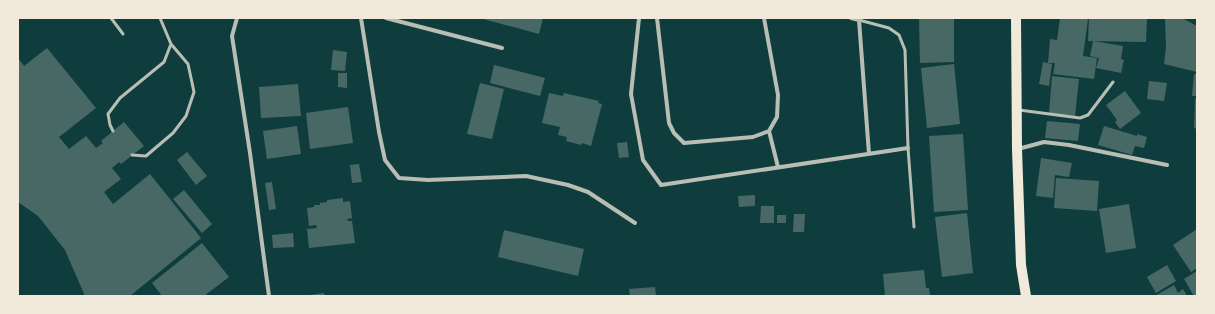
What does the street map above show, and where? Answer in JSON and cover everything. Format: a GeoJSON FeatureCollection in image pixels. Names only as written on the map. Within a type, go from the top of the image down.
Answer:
{"type":"FeatureCollection","features":[{"type":"Feature","properties":{"kind":"main road"},"geometry":{"type":"LineString","coordinates":[[1016,18],[1017,149],[1022,265],[1026,296]]}},
{"type":"Feature","properties":{"kind":"street"},"geometry":{"type":"LineString","coordinates":[[237,18],[232,36],[250,152],[269,296]]}},
{"type":"Feature","properties":{"kind":"street"},"geometry":{"type":"LineString","coordinates":[[361,18],[379,132],[385,160],[399,178],[428,180],[526,176],[568,185],[588,192],[635,223]]}},
{"type":"Feature","properties":{"kind":"street"},"geometry":{"type":"LineString","coordinates":[[386,18],[502,48]]}},
{"type":"Feature","properties":{"kind":"street"},"geometry":{"type":"LineString","coordinates":[[639,18],[631,94],[644,160],[661,185],[908,148]]}},
{"type":"Feature","properties":{"kind":"street"},"geometry":{"type":"LineString","coordinates":[[657,18],[669,123],[674,133],[684,143],[753,137],[769,131],[777,117],[778,95],[764,18]]}},
{"type":"Feature","properties":{"kind":"street"},"geometry":{"type":"LineString","coordinates":[[851,18],[858,20],[868,154]]}},
{"type":"Feature","properties":{"kind":"street"},"geometry":{"type":"LineString","coordinates":[[769,131],[778,167]]}},
{"type":"Feature","properties":{"kind":"street"},"geometry":{"type":"LineString","coordinates":[[1017,149],[1044,142],[1069,145],[1167,165]]}},
{"type":"Feature","properties":{"kind":"lane"},"geometry":{"type":"LineString","coordinates":[[111,18],[123,34]]}},
{"type":"Feature","properties":{"kind":"lane"},"geometry":{"type":"LineString","coordinates":[[132,155],[146,156],[174,133],[186,116],[194,92],[188,64],[171,44],[161,19]]}},
{"type":"Feature","properties":{"kind":"lane"},"geometry":{"type":"LineString","coordinates":[[858,20],[889,28],[899,35],[905,50],[908,148],[914,227]]}},
{"type":"Feature","properties":{"kind":"lane"},"geometry":{"type":"LineString","coordinates":[[113,131],[108,114],[120,98],[164,62],[171,44]]}},
{"type":"Feature","properties":{"kind":"lane"},"geometry":{"type":"LineString","coordinates":[[1017,109],[1080,118],[1088,114],[1113,82]]}},
{"type":"Feature","properties":{"kind":"building"},"geometry":{"type":"Polygon","coordinates":[[[480,18],[543,18],[539,34],[480,18]]]}},
{"type":"Feature","properties":{"kind":"building"},"geometry":{"type":"Polygon","coordinates":[[[919,18],[954,18],[954,62],[920,63],[919,18]]]}},
{"type":"Feature","properties":{"kind":"building"},"geometry":{"type":"Polygon","coordinates":[[[1060,18],[1088,19],[1083,56],[1097,58],[1094,79],[1053,74],[1055,63],[1048,63],[1050,39],[1057,40],[1060,18]]]}},
{"type":"Feature","properties":{"kind":"building"},"geometry":{"type":"Polygon","coordinates":[[[1089,18],[1147,18],[1146,42],[1088,41],[1089,18]]]}},
{"type":"Feature","properties":{"kind":"building"},"geometry":{"type":"Polygon","coordinates":[[[1165,18],[1182,18],[1197,26],[1197,72],[1164,64],[1166,47],[1165,18]]]}},
{"type":"Feature","properties":{"kind":"building"},"geometry":{"type":"Polygon","coordinates":[[[1093,41],[1123,46],[1121,59],[1124,60],[1121,73],[1096,68],[1099,58],[1090,56],[1093,41]]]}},
{"type":"Feature","properties":{"kind":"building"},"geometry":{"type":"Polygon","coordinates":[[[47,48],[96,108],[59,137],[69,149],[86,136],[96,148],[103,143],[101,141],[124,122],[144,146],[121,164],[119,162],[112,168],[121,179],[104,192],[113,204],[150,174],[201,238],[130,296],[85,296],[65,250],[38,216],[18,202],[18,58],[24,66],[47,48]]]}},
{"type":"Feature","properties":{"kind":"building"},"geometry":{"type":"Polygon","coordinates":[[[333,50],[347,52],[345,71],[331,70],[333,50]]]}},
{"type":"Feature","properties":{"kind":"building"},"geometry":{"type":"Polygon","coordinates":[[[1043,62],[1052,64],[1049,86],[1039,84],[1043,62]]]}},
{"type":"Feature","properties":{"kind":"building"},"geometry":{"type":"Polygon","coordinates":[[[954,64],[960,124],[927,128],[921,68],[954,64]]]}},
{"type":"Feature","properties":{"kind":"building"},"geometry":{"type":"Polygon","coordinates":[[[494,65],[545,78],[540,96],[490,83],[494,65]]]}},
{"type":"Feature","properties":{"kind":"building"},"geometry":{"type":"Polygon","coordinates":[[[338,73],[347,73],[347,88],[338,87],[338,73]]]}},
{"type":"Feature","properties":{"kind":"building"},"geometry":{"type":"Polygon","coordinates":[[[1194,74],[1197,74],[1197,96],[1192,96],[1194,74]]]}},
{"type":"Feature","properties":{"kind":"building"},"geometry":{"type":"Polygon","coordinates":[[[1052,76],[1079,79],[1075,116],[1049,114],[1052,76]]]}},
{"type":"Feature","properties":{"kind":"building"},"geometry":{"type":"Polygon","coordinates":[[[1149,81],[1167,83],[1164,101],[1147,99],[1149,81]]]}},
{"type":"Feature","properties":{"kind":"building"},"geometry":{"type":"Polygon","coordinates":[[[480,83],[504,89],[492,139],[467,134],[480,83]]]}},
{"type":"Feature","properties":{"kind":"building"},"geometry":{"type":"Polygon","coordinates":[[[298,84],[301,116],[261,118],[259,87],[298,84]]]}},
{"type":"Feature","properties":{"kind":"building"},"geometry":{"type":"Polygon","coordinates":[[[1125,91],[1141,113],[1120,129],[1115,122],[1117,120],[1106,105],[1125,91]]]}},
{"type":"Feature","properties":{"kind":"building"},"geometry":{"type":"Polygon","coordinates":[[[549,93],[563,96],[564,93],[599,101],[598,103],[602,104],[591,146],[566,141],[567,137],[558,135],[560,127],[542,123],[549,93]]]}},
{"type":"Feature","properties":{"kind":"building"},"geometry":{"type":"Polygon","coordinates":[[[1195,99],[1197,99],[1197,129],[1194,128],[1195,99]]]}},
{"type":"Feature","properties":{"kind":"building"},"geometry":{"type":"Polygon","coordinates":[[[348,107],[353,143],[310,149],[306,113],[348,107]]]}},
{"type":"Feature","properties":{"kind":"building"},"geometry":{"type":"Polygon","coordinates":[[[1047,121],[1080,124],[1078,141],[1045,138],[1047,121]]]}},
{"type":"Feature","properties":{"kind":"building"},"geometry":{"type":"Polygon","coordinates":[[[297,126],[301,154],[267,159],[263,131],[297,126]]]}},
{"type":"Feature","properties":{"kind":"building"},"geometry":{"type":"Polygon","coordinates":[[[1104,126],[1137,136],[1137,134],[1147,137],[1144,148],[1135,146],[1132,155],[1098,145],[1104,126]]]}},
{"type":"Feature","properties":{"kind":"building"},"geometry":{"type":"Polygon","coordinates":[[[963,134],[968,210],[934,212],[929,136],[963,134]]]}},
{"type":"Feature","properties":{"kind":"building"},"geometry":{"type":"Polygon","coordinates":[[[627,142],[629,157],[619,158],[617,143],[627,142]]]}},
{"type":"Feature","properties":{"kind":"building"},"geometry":{"type":"Polygon","coordinates":[[[187,152],[207,176],[196,185],[177,160],[187,152]]]}},
{"type":"Feature","properties":{"kind":"building"},"geometry":{"type":"Polygon","coordinates":[[[1041,158],[1072,163],[1069,177],[1055,175],[1053,198],[1036,196],[1041,158]]]}},
{"type":"Feature","properties":{"kind":"building"},"geometry":{"type":"Polygon","coordinates":[[[359,164],[362,182],[352,183],[350,165],[359,164]]]}},
{"type":"Feature","properties":{"kind":"building"},"geometry":{"type":"Polygon","coordinates":[[[1056,178],[1099,181],[1097,211],[1054,208],[1056,178]]]}},
{"type":"Feature","properties":{"kind":"building"},"geometry":{"type":"Polygon","coordinates":[[[272,182],[276,209],[269,210],[265,183],[272,182]]]}},
{"type":"Feature","properties":{"kind":"building"},"geometry":{"type":"Polygon","coordinates":[[[184,190],[212,224],[202,233],[173,199],[184,190]]]}},
{"type":"Feature","properties":{"kind":"building"},"geometry":{"type":"Polygon","coordinates":[[[755,195],[755,206],[739,207],[738,196],[755,195]]]}},
{"type":"Feature","properties":{"kind":"building"},"geometry":{"type":"Polygon","coordinates":[[[343,198],[343,202],[350,201],[352,218],[347,219],[348,221],[352,221],[355,243],[309,248],[307,229],[317,228],[316,225],[309,226],[307,208],[314,207],[314,205],[320,205],[320,203],[327,202],[327,200],[343,198]]]}},
{"type":"Feature","properties":{"kind":"building"},"geometry":{"type":"Polygon","coordinates":[[[1129,204],[1136,248],[1106,253],[1099,209],[1129,204]]]}},
{"type":"Feature","properties":{"kind":"building"},"geometry":{"type":"Polygon","coordinates":[[[761,206],[774,206],[774,223],[760,223],[761,206]]]}},
{"type":"Feature","properties":{"kind":"building"},"geometry":{"type":"Polygon","coordinates":[[[967,213],[973,273],[942,277],[935,217],[967,213]]]}},
{"type":"Feature","properties":{"kind":"building"},"geometry":{"type":"Polygon","coordinates":[[[794,214],[805,214],[804,232],[793,232],[794,214]]]}},
{"type":"Feature","properties":{"kind":"building"},"geometry":{"type":"Polygon","coordinates":[[[777,215],[786,215],[786,223],[777,223],[777,215]]]}},
{"type":"Feature","properties":{"kind":"building"},"geometry":{"type":"Polygon","coordinates":[[[1197,229],[1197,268],[1191,272],[1173,245],[1197,229]]]}},
{"type":"Feature","properties":{"kind":"building"},"geometry":{"type":"Polygon","coordinates":[[[504,230],[584,249],[578,276],[498,257],[504,230]]]}},
{"type":"Feature","properties":{"kind":"building"},"geometry":{"type":"Polygon","coordinates":[[[293,233],[294,247],[273,248],[272,235],[293,233]]]}},
{"type":"Feature","properties":{"kind":"building"},"geometry":{"type":"Polygon","coordinates":[[[202,243],[229,277],[204,296],[162,296],[152,283],[202,243]]]}},
{"type":"Feature","properties":{"kind":"building"},"geometry":{"type":"Polygon","coordinates":[[[1167,265],[1176,281],[1156,293],[1147,277],[1167,265]]]}},
{"type":"Feature","properties":{"kind":"building"},"geometry":{"type":"Polygon","coordinates":[[[924,270],[926,288],[929,288],[930,296],[885,296],[883,274],[924,270]]]}},
{"type":"Feature","properties":{"kind":"building"},"geometry":{"type":"Polygon","coordinates":[[[1197,271],[1197,296],[1194,296],[1184,279],[1197,271]]]}},
{"type":"Feature","properties":{"kind":"building"},"geometry":{"type":"Polygon","coordinates":[[[1174,285],[1178,293],[1183,289],[1187,296],[1155,296],[1174,285]]]}},
{"type":"Feature","properties":{"kind":"building"},"geometry":{"type":"Polygon","coordinates":[[[655,287],[656,296],[630,296],[629,289],[655,287]]]}},
{"type":"Feature","properties":{"kind":"building"},"geometry":{"type":"Polygon","coordinates":[[[324,293],[325,296],[310,296],[310,295],[324,293]]]}}]}
